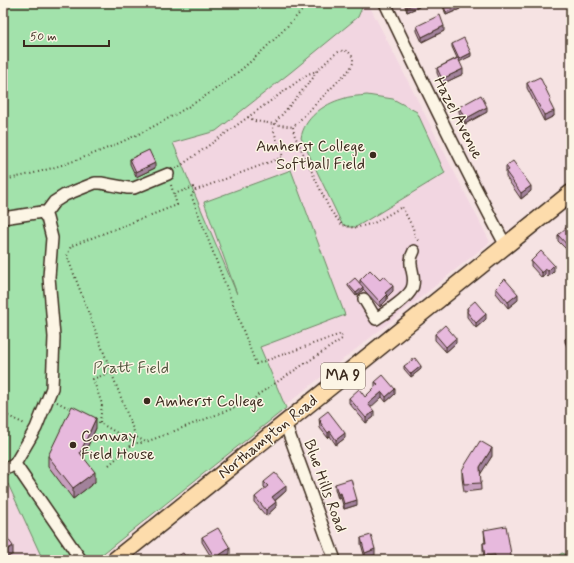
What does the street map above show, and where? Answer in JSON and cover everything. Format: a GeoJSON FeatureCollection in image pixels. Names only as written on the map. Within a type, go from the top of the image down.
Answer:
{"type":"FeatureCollection","features":[{"type":"Feature","properties":{"kind":"highway","name":"Northampton Road"},"geometry":{"type":"LineString","coordinates":[[115,560],[571,193]]}},
{"type":"Feature","properties":{"kind":"street","name":"Hazel Avenue"},"geometry":{"type":"LineString","coordinates":[[385,3],[432,103],[506,246]]}},
{"type":"Feature","properties":{"kind":"street"},"geometry":{"type":"LineString","coordinates":[[45,214],[54,202],[64,195],[95,183],[134,188],[168,174]]}},
{"type":"Feature","properties":{"kind":"street"},"geometry":{"type":"LineString","coordinates":[[3,218],[38,212],[45,214]]}},
{"type":"Feature","properties":{"kind":"street"},"geometry":{"type":"LineString","coordinates":[[3,471],[15,464],[36,428],[52,388],[54,337],[49,277],[52,238],[45,214]]}},
{"type":"Feature","properties":{"kind":"street"},"geometry":{"type":"LineString","coordinates":[[364,299],[376,319],[407,294],[413,287],[410,257],[414,251]]}},
{"type":"Feature","properties":{"kind":"street","name":"Blue Hills Road"},"geometry":{"type":"LineString","coordinates":[[285,423],[335,560]]}},
{"type":"Feature","properties":{"kind":"street"},"geometry":{"type":"LineString","coordinates":[[15,464],[81,560]]}},
{"type":"Feature","properties":{"kind":"path"},"geometry":{"type":"LineString","coordinates":[[3,180],[42,171],[88,155],[132,137],[166,120],[232,76],[280,34],[309,3]]}},
{"type":"Feature","properties":{"kind":"path"},"geometry":{"type":"LineString","coordinates":[[293,127],[350,69],[353,63],[353,58],[348,52],[342,51],[335,53],[316,71],[308,74],[168,174],[177,205],[71,246],[67,256],[136,436],[146,442],[252,401],[259,394],[342,339],[341,334],[256,364],[191,195],[196,190],[283,157],[273,129],[274,124],[313,78],[316,71]]}},
{"type":"Feature","properties":{"kind":"path"},"geometry":{"type":"LineString","coordinates":[[248,117],[255,121],[293,127]]}},
{"type":"Feature","properties":{"kind":"path"},"geometry":{"type":"LineString","coordinates":[[293,127],[294,134],[330,210],[342,225],[355,228],[374,223],[402,208],[413,228],[415,236]]}},
{"type":"Feature","properties":{"kind":"path"},"geometry":{"type":"LineString","coordinates":[[174,194],[194,187],[196,190]]}},
{"type":"Feature","properties":{"kind":"path"},"geometry":{"type":"LineString","coordinates":[[100,422],[102,404],[93,379],[112,372]]}},
{"type":"Feature","properties":{"kind":"path"},"geometry":{"type":"LineString","coordinates":[[48,398],[73,410]]}},
{"type":"Feature","properties":{"kind":"path"},"geometry":{"type":"LineString","coordinates":[[8,416],[36,428]]}},
{"type":"Feature","properties":{"kind":"path"},"geometry":{"type":"LineString","coordinates":[[93,419],[134,443],[141,443],[143,440]]}},
{"type":"Feature","properties":{"kind":"path"},"geometry":{"type":"LineString","coordinates":[[109,465],[134,443]]}},
{"type":"Feature","properties":{"kind":"shaded area","name":"Amherst College"},"geometry":{"type":"Polygon","coordinates":[[[349,3],[368,3],[490,242],[92,560],[3,560],[3,192],[349,3]]]}},
{"type":"Feature","properties":{"kind":"green space","name":"Amherst College"},"geometry":{"type":"Polygon","coordinates":[[[3,3],[364,3],[358,17],[216,131],[173,143],[237,294],[204,202],[291,170],[345,315],[260,347],[286,408],[95,560],[43,560],[8,484],[3,488],[3,3]]]}},
{"type":"Feature","properties":{"kind":"green space","name":"Amherst College Softball Field"},"geometry":{"type":"Polygon","coordinates":[[[367,95],[393,99],[417,112],[445,173],[356,227],[349,227],[342,224],[301,138],[306,124],[316,113],[328,104],[345,98],[367,95]]]}},
{"type":"Feature","properties":{"kind":"green space"},"geometry":{"type":"Polygon","coordinates":[[[562,553],[571,556],[571,560],[552,560],[562,553]]]}},
{"type":"Feature","properties":{"kind":"building"},"geometry":{"type":"Polygon","coordinates":[[[406,3],[416,3],[407,7],[406,3]]]}},
{"type":"Feature","properties":{"kind":"building"},"geometry":{"type":"Polygon","coordinates":[[[444,3],[458,3],[460,6],[446,12],[444,3]]]}},
{"type":"Feature","properties":{"kind":"building"},"geometry":{"type":"Polygon","coordinates":[[[440,15],[444,26],[422,37],[417,26],[440,15]]]}},
{"type":"Feature","properties":{"kind":"building"},"geometry":{"type":"Polygon","coordinates":[[[464,38],[471,53],[459,59],[452,44],[464,38]]]}},
{"type":"Feature","properties":{"kind":"building"},"geometry":{"type":"Polygon","coordinates":[[[458,58],[463,69],[442,79],[437,68],[458,58]]]}},
{"type":"Feature","properties":{"kind":"building"},"geometry":{"type":"Polygon","coordinates":[[[540,77],[551,100],[549,101],[554,111],[544,115],[527,83],[540,77]]]}},
{"type":"Feature","properties":{"kind":"building"},"geometry":{"type":"Polygon","coordinates":[[[481,95],[487,107],[465,119],[459,107],[481,95]]]}},
{"type":"Feature","properties":{"kind":"building"},"geometry":{"type":"Polygon","coordinates":[[[149,150],[155,163],[136,172],[130,159],[149,150]]]}},
{"type":"Feature","properties":{"kind":"building"},"geometry":{"type":"Polygon","coordinates":[[[513,161],[531,186],[521,193],[506,172],[509,170],[506,166],[513,161]]]}},
{"type":"Feature","properties":{"kind":"building"},"geometry":{"type":"Polygon","coordinates":[[[568,226],[571,229],[571,249],[558,235],[568,226]]]}},
{"type":"Feature","properties":{"kind":"building"},"geometry":{"type":"Polygon","coordinates":[[[541,251],[554,265],[548,271],[545,269],[542,273],[531,261],[541,251]]]}},
{"type":"Feature","properties":{"kind":"building"},"geometry":{"type":"Polygon","coordinates":[[[370,270],[380,280],[384,276],[393,286],[385,293],[387,295],[380,302],[360,280],[370,270]]]}},
{"type":"Feature","properties":{"kind":"building"},"geometry":{"type":"Polygon","coordinates":[[[355,278],[363,287],[356,293],[348,284],[355,278]]]}},
{"type":"Feature","properties":{"kind":"building"},"geometry":{"type":"Polygon","coordinates":[[[505,279],[518,294],[508,302],[496,288],[505,279]]]}},
{"type":"Feature","properties":{"kind":"building"},"geometry":{"type":"Polygon","coordinates":[[[475,301],[486,314],[476,323],[467,312],[467,308],[475,301]]]}},
{"type":"Feature","properties":{"kind":"building"},"geometry":{"type":"Polygon","coordinates":[[[445,325],[456,338],[446,347],[435,334],[445,325]]]}},
{"type":"Feature","properties":{"kind":"building"},"geometry":{"type":"Polygon","coordinates":[[[571,336],[571,346],[569,347],[565,339],[571,336]]]}},
{"type":"Feature","properties":{"kind":"building"},"geometry":{"type":"Polygon","coordinates":[[[415,358],[421,366],[411,374],[404,366],[415,358]]]}},
{"type":"Feature","properties":{"kind":"building"},"geometry":{"type":"Polygon","coordinates":[[[383,375],[395,389],[386,397],[382,392],[368,404],[374,411],[366,418],[349,398],[359,389],[365,397],[378,384],[375,382],[383,375]]]}},
{"type":"Feature","properties":{"kind":"building","name":"Conway Field House"},"geometry":{"type":"Polygon","coordinates":[[[72,406],[96,418],[80,453],[95,472],[73,488],[48,456],[72,406]]]}},
{"type":"Feature","properties":{"kind":"building"},"geometry":{"type":"Polygon","coordinates":[[[328,411],[345,433],[336,440],[330,431],[328,433],[320,422],[321,421],[319,418],[328,411]]]}},
{"type":"Feature","properties":{"kind":"building"},"geometry":{"type":"Polygon","coordinates":[[[480,441],[492,448],[480,467],[481,483],[464,484],[462,470],[480,441]]]}},
{"type":"Feature","properties":{"kind":"building"},"geometry":{"type":"Polygon","coordinates":[[[275,473],[286,486],[272,497],[276,502],[266,510],[255,497],[268,486],[264,482],[275,473]]]}},
{"type":"Feature","properties":{"kind":"building"},"geometry":{"type":"Polygon","coordinates":[[[351,479],[357,500],[344,504],[341,493],[338,494],[335,484],[351,479]]]}},
{"type":"Feature","properties":{"kind":"building"},"geometry":{"type":"Polygon","coordinates":[[[506,526],[511,560],[495,560],[495,555],[485,556],[483,543],[486,543],[484,530],[506,526]]]}},
{"type":"Feature","properties":{"kind":"building"},"geometry":{"type":"Polygon","coordinates":[[[218,528],[230,548],[215,558],[202,537],[218,528]]]}},
{"type":"Feature","properties":{"kind":"building"},"geometry":{"type":"Polygon","coordinates":[[[3,532],[13,546],[3,552],[3,532]]]}},
{"type":"Feature","properties":{"kind":"building"},"geometry":{"type":"Polygon","coordinates":[[[371,535],[375,549],[365,553],[361,538],[371,535]]]}},
{"type":"Feature","properties":{"kind":"building"},"geometry":{"type":"Polygon","coordinates":[[[183,553],[186,557],[188,555],[191,560],[171,560],[183,553]]]}},
{"type":"Feature","properties":{"kind":"place","name":"Amherst College Softball Field"},"geometry":{"type":"Point","coordinates":[373,155]}},
{"type":"Feature","properties":{"kind":"place","name":"Amherst College"},"geometry":{"type":"Point","coordinates":[147,401]}},
{"type":"Feature","properties":{"kind":"place","name":"Conway Field House"},"geometry":{"type":"Point","coordinates":[73,445]}},
{"type":"Feature","properties":{"kind":"park label","name":"Pratt Field"},"geometry":{"type":"Point","coordinates":[131,368]}}]}
